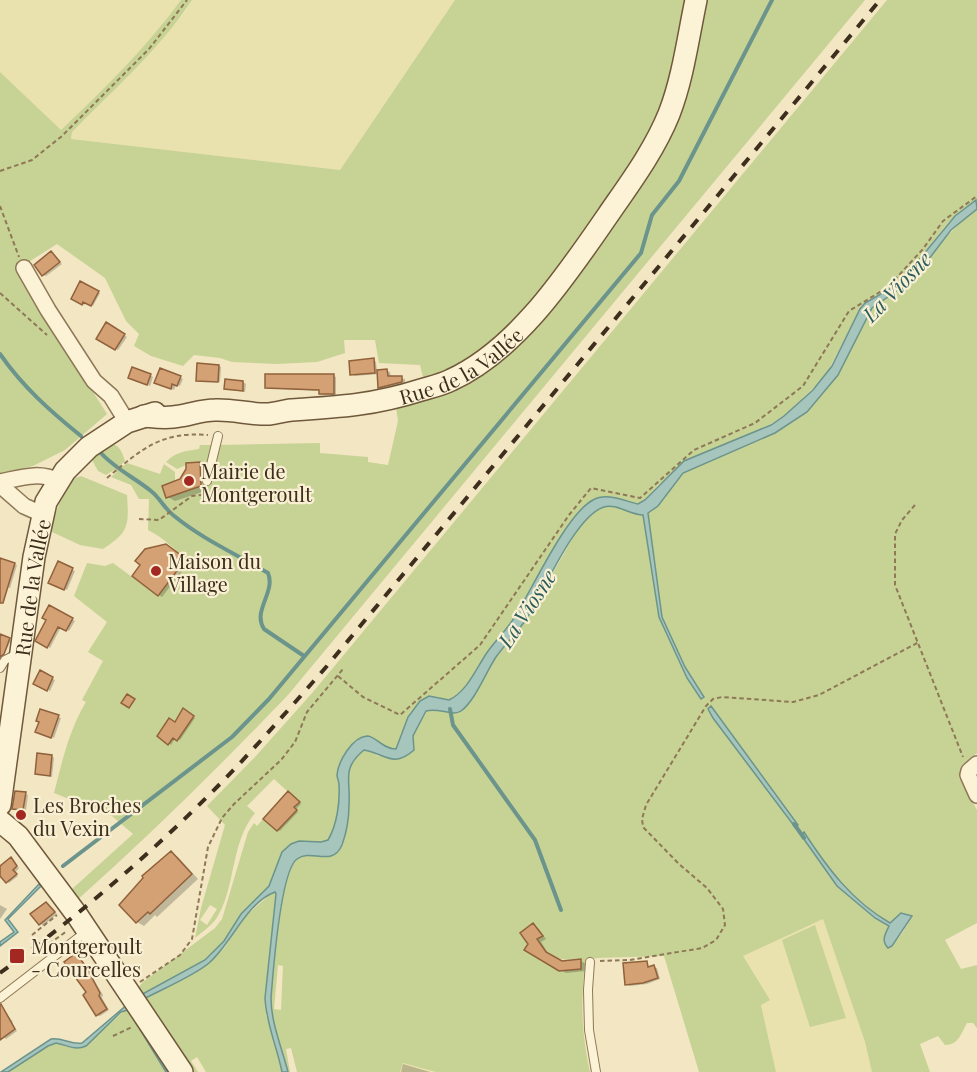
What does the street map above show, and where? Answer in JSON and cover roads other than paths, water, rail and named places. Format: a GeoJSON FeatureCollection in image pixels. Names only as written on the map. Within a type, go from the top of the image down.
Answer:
{"type":"FeatureCollection","features":[{"type":"Feature","properties":{"kind":"main road","name":"Rue de la Vallée"},"geometry":{"type":"LineString","coordinates":[[0,805],[42,514],[58,481],[73,462],[88,447],[135,419],[168,418],[201,411],[221,410],[244,414],[270,414],[336,408],[394,398],[448,382],[471,370],[498,350],[531,316],[591,239],[637,172],[659,134],[668,116],[679,83],[696,0]]}},
{"type":"Feature","properties":{"kind":"main road"},"geometry":{"type":"LineString","coordinates":[[0,821],[18,836],[88,931],[128,991],[138,1019],[182,1072]]}},
{"type":"Feature","properties":{"kind":"street"},"geometry":{"type":"LineString","coordinates":[[24,268],[42,301],[94,381],[135,419]]}},
{"type":"Feature","properties":{"kind":"street"},"geometry":{"type":"LineString","coordinates":[[0,484],[39,475],[50,476],[58,481]]}},
{"type":"Feature","properties":{"kind":"street"},"geometry":{"type":"LineString","coordinates":[[0,484],[24,506],[42,514]]}},
{"type":"Feature","properties":{"kind":"street"},"geometry":{"type":"LineString","coordinates":[[973,767],[969,780],[977,795]]}},
{"type":"Feature","properties":{"kind":"lane"},"geometry":{"type":"LineString","coordinates":[[207,481],[214,436]]}},
{"type":"Feature","properties":{"kind":"lane"},"geometry":{"type":"LineString","coordinates":[[0,668],[6,660],[21,653]]}},
{"type":"Feature","properties":{"kind":"lane"},"geometry":{"type":"LineString","coordinates":[[0,998],[88,931]]}},
{"type":"Feature","properties":{"kind":"lane"},"geometry":{"type":"LineString","coordinates":[[590,962],[589,1030],[596,1072]]}},
{"type":"Feature","properties":{"kind":"water","name":"La Viosne"},"geometry":{"type":"Polygon","coordinates":[[[976,200],[977,209],[951,230],[919,272],[908,283],[872,308],[838,375],[807,412],[775,433],[683,473],[658,506],[648,513],[662,617],[685,667],[704,697],[701,699],[687,678],[659,617],[643,515],[609,506],[604,507],[593,513],[571,539],[527,618],[496,657],[466,706],[457,713],[426,711],[413,736],[414,750],[407,756],[394,759],[364,750],[352,763],[350,769],[346,831],[338,852],[327,857],[303,856],[297,859],[291,867],[278,924],[271,998],[275,1026],[288,1072],[282,1072],[267,1017],[265,998],[275,892],[265,897],[247,914],[209,963],[140,1001],[137,997],[205,960],[224,941],[241,914],[269,886],[282,852],[291,844],[299,841],[328,840],[334,827],[338,806],[338,770],[351,745],[361,737],[367,736],[387,747],[396,749],[408,717],[420,701],[429,696],[449,700],[461,691],[511,623],[561,536],[583,508],[593,500],[604,497],[638,504],[645,500],[684,461],[771,425],[784,416],[813,390],[832,366],[865,303],[900,283],[955,216],[976,200]]]}},
{"type":"Feature","properties":{"kind":"water"},"geometry":{"type":"Polygon","coordinates":[[[711,706],[798,825],[795,827],[713,718],[708,709],[711,706]]]}},
{"type":"Feature","properties":{"kind":"water"},"geometry":{"type":"Polygon","coordinates":[[[804,832],[822,859],[864,905],[890,923],[901,913],[912,916],[892,946],[888,948],[884,940],[889,926],[875,918],[837,886],[801,835],[804,832]]]}},
{"type":"Feature","properties":{"kind":"water"},"geometry":{"type":"Polygon","coordinates":[[[39,884],[41,886],[8,919],[18,932],[0,946],[0,942],[14,932],[5,920],[39,884]]]}},
{"type":"Feature","properties":{"kind":"water"},"geometry":{"type":"Polygon","coordinates":[[[128,1004],[168,1072],[128,1010],[121,1012],[86,1046],[75,1048],[56,1043],[8,1072],[1,1072],[51,1039],[82,1043],[128,1004]]]}},
{"type":"Feature","properties":{"kind":"waterway"},"geometry":{"type":"LineString","coordinates":[[63,866],[232,737],[269,699],[641,253],[652,215],[679,181],[772,0]]}},
{"type":"Feature","properties":{"kind":"waterway"},"geometry":{"type":"LineString","coordinates":[[0,354],[37,398],[81,436]]}},
{"type":"Feature","properties":{"kind":"waterway"},"geometry":{"type":"LineString","coordinates":[[100,452],[151,491],[184,524],[268,573],[269,587],[261,615],[264,629],[304,656]]}},
{"type":"Feature","properties":{"kind":"waterway"},"geometry":{"type":"LineString","coordinates":[[450,709],[453,725],[535,840],[561,910]]}},
{"type":"Feature","properties":{"kind":"waterway"},"geometry":{"type":"LineString","coordinates":[[794,824],[804,838]]}},
{"type":"Feature","properties":{"kind":"railway"},"geometry":{"type":"LineString","coordinates":[[0,973],[82,910],[135,865],[211,793],[270,731],[327,666],[880,0]]}},
{"type":"Feature","properties":{"kind":"place","name":"Mairie de Montgeroult"},"geometry":{"type":"Point","coordinates":[189,481]}},
{"type":"Feature","properties":{"kind":"place","name":"Maison du Village"},"geometry":{"type":"Point","coordinates":[156,571]}},
{"type":"Feature","properties":{"kind":"place","name":"Les Broches du Vexin"},"geometry":{"type":"Point","coordinates":[21,815]}},
{"type":"Feature","properties":{"kind":"place","name":"Montgeroult - Courcelles"},"geometry":{"type":"Point","coordinates":[17,956]}}]}
